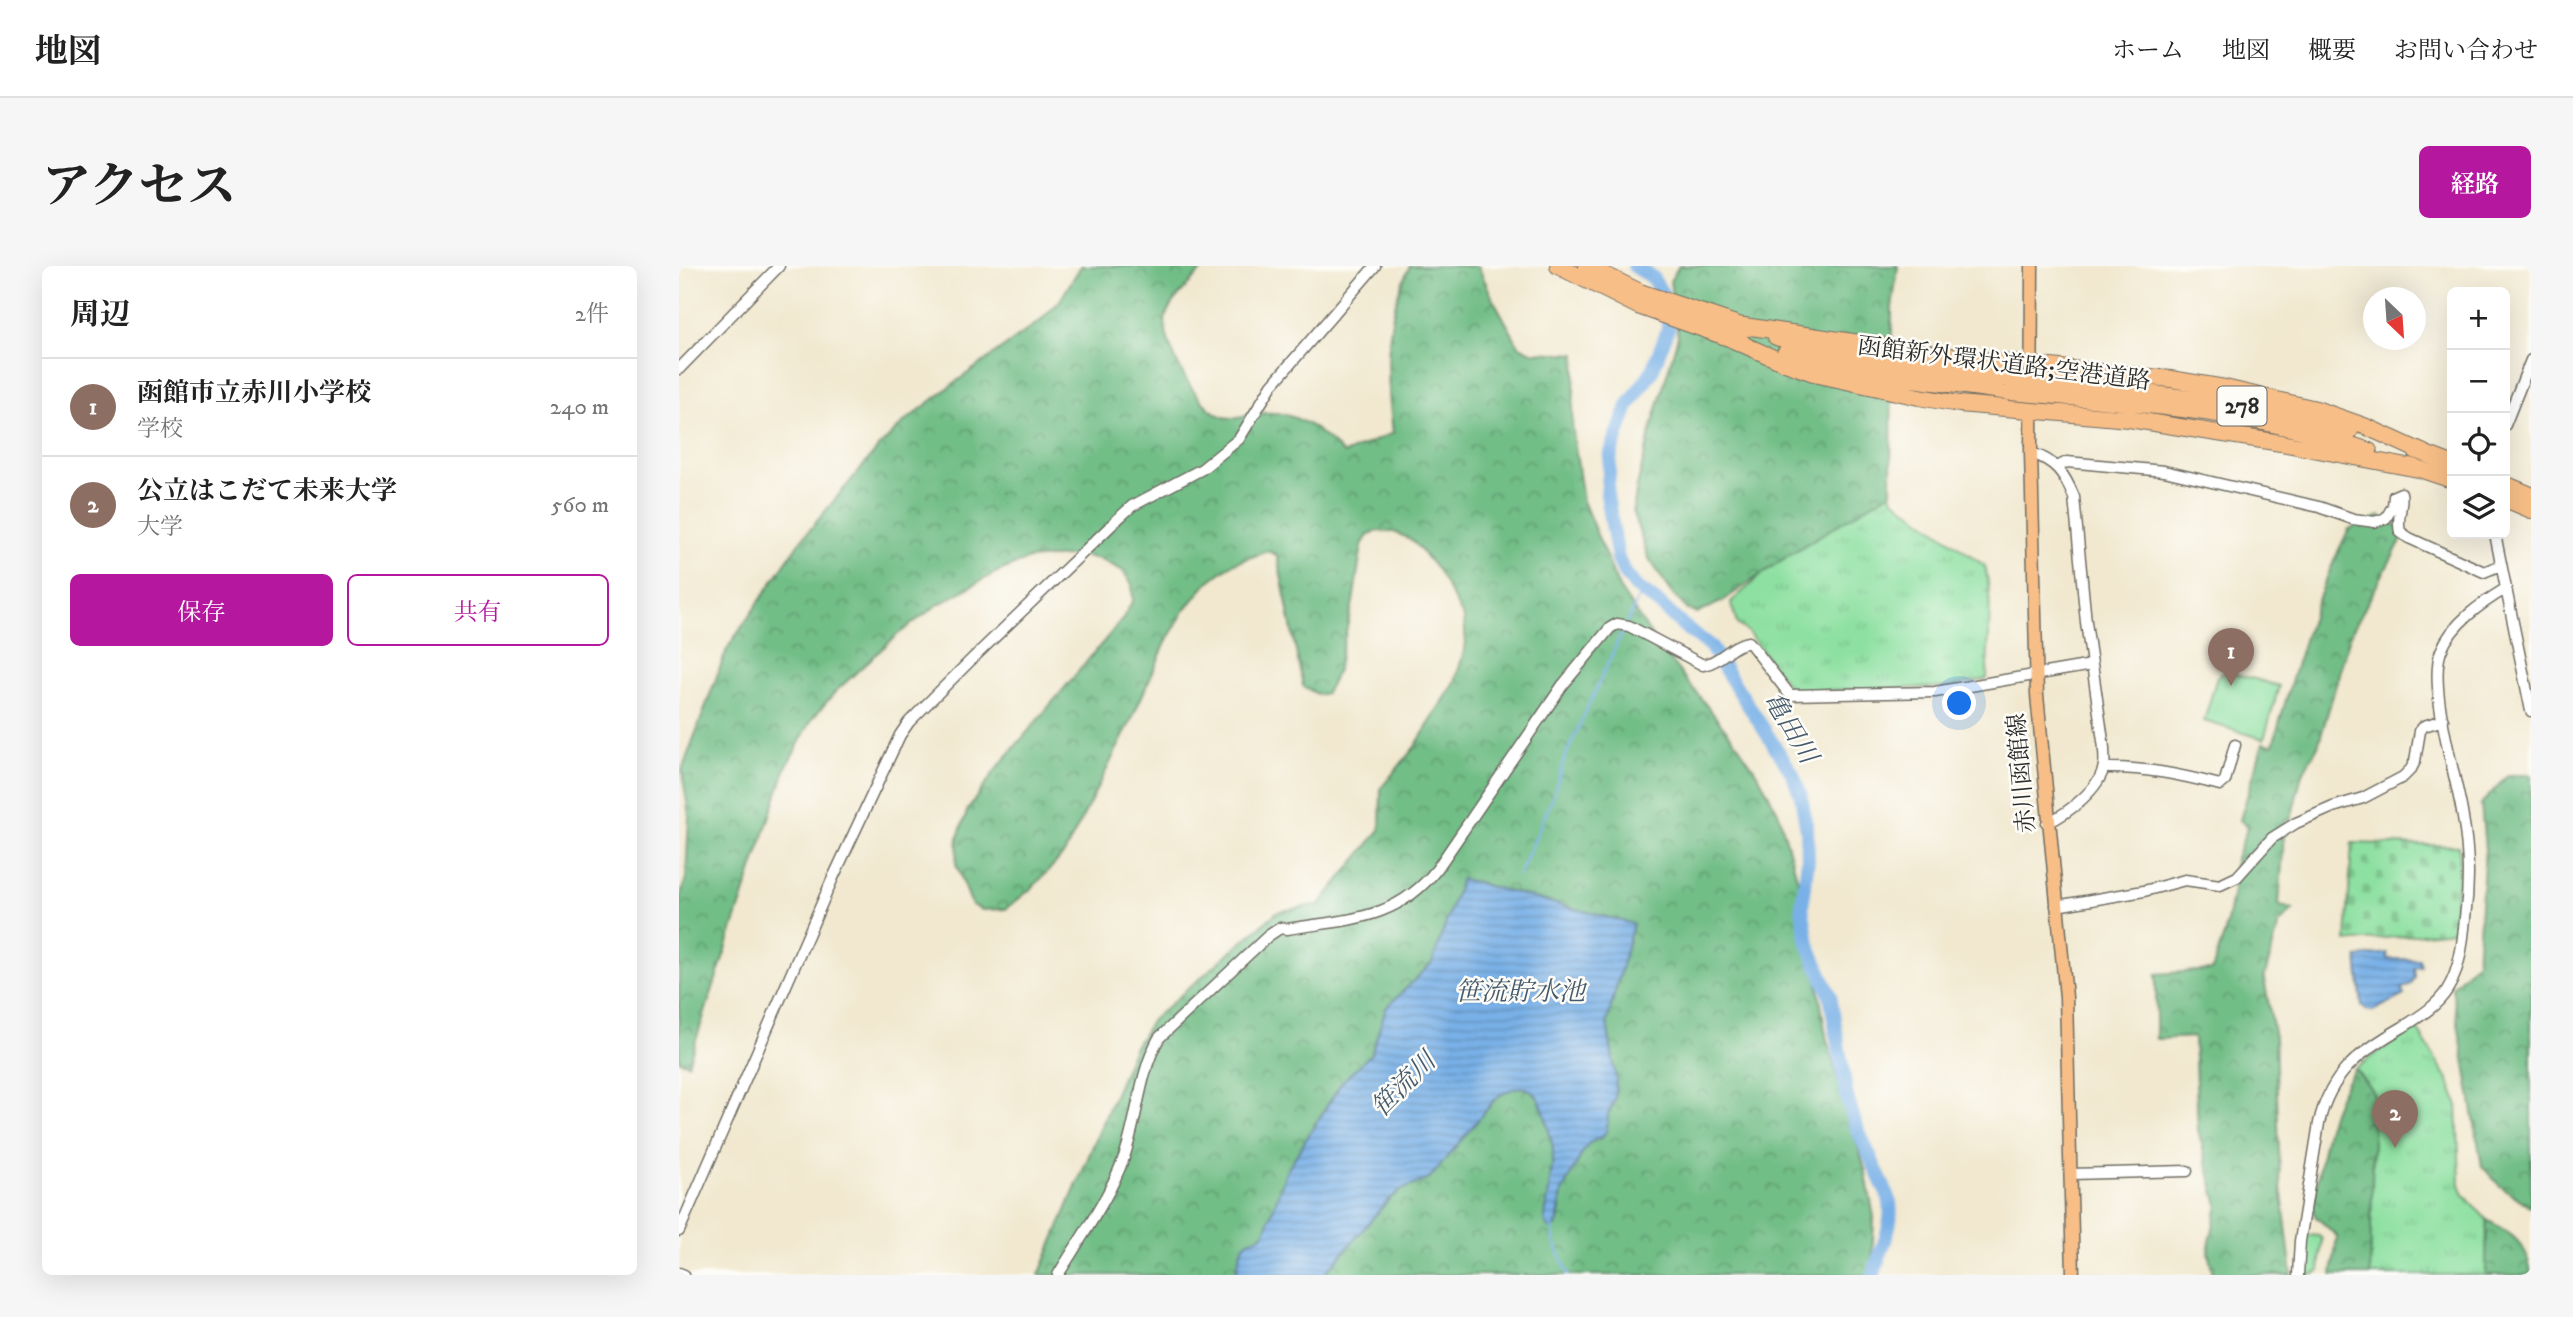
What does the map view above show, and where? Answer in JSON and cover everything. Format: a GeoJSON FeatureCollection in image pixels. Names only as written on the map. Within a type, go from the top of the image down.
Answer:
{"type":"FeatureCollection","features":[{"type":"Feature","properties":{"kind":"highway","name":"函館新外環状道路;空港道路"},"geometry":{"type":"LineString","coordinates":[[1558,266],[1639,299],[1735,332],[1874,374],[2057,390],[2283,426],[2346,443],[2447,478]]}},
{"type":"Feature","properties":{"kind":"highway","name":"函館新外環状道路;空港道路"},"geometry":{"type":"LineString","coordinates":[[1587,266],[1639,299]]}},
{"type":"Feature","properties":{"kind":"highway"},"geometry":{"type":"LineString","coordinates":[[1735,332],[2171,379],[2271,397],[2367,427],[2424,453]]}},
{"type":"Feature","properties":{"kind":"highway"},"geometry":{"type":"LineString","coordinates":[[1735,332],[1785,363],[1819,375],[1959,404],[2129,419],[2418,469]]}},
{"type":"Feature","properties":{"kind":"highway","name":"函館新外環状道路;空港道路"},"geometry":{"type":"LineString","coordinates":[[2057,390],[2163,394],[2241,406],[2300,418],[2447,462]]}},
{"type":"Feature","properties":{"kind":"highway"},"geometry":{"type":"LineString","coordinates":[[2510,486],[2531,495]]}},
{"type":"Feature","properties":{"kind":"highway"},"geometry":{"type":"LineString","coordinates":[[2510,501],[2531,510]]}},
{"type":"Feature","properties":{"kind":"main road","name":"赤川函館線"},"geometry":{"type":"LineString","coordinates":[[2032,266],[2031,453],[2036,674],[2047,823],[2066,996],[2073,1275]]}},
{"type":"Feature","properties":{"kind":"street"},"geometry":{"type":"LineString","coordinates":[[679,369],[779,266]]}},
{"type":"Feature","properties":{"kind":"street"},"geometry":{"type":"LineString","coordinates":[[679,1231],[837,868],[900,734],[972,659],[1132,506],[1202,470],[1239,439],[1272,384],[1375,266]]}},
{"type":"Feature","properties":{"kind":"street"},"geometry":{"type":"LineString","coordinates":[[2510,413],[2531,360]]}},
{"type":"Feature","properties":{"kind":"street"},"geometry":{"type":"LineString","coordinates":[[2031,453],[2051,461],[2057,467],[2069,485],[2077,509],[2092,664],[2104,748],[2104,768],[2089,791],[2066,814],[2047,823]]}},
{"type":"Feature","properties":{"kind":"street"},"geometry":{"type":"LineString","coordinates":[[2057,467],[2067,462],[2164,471],[2319,507],[2353,519],[2375,522],[2386,518],[2393,506],[2394,496],[2401,493],[2403,497],[2398,511],[2400,532],[2484,572],[2501,565]]}},
{"type":"Feature","properties":{"kind":"street"},"geometry":{"type":"LineString","coordinates":[[2496,539],[2531,711]]}},
{"type":"Feature","properties":{"kind":"street"},"geometry":{"type":"LineString","coordinates":[[2298,1275],[2300,1241],[2319,1123],[2331,1089],[2355,1059],[2415,1020],[2440,1000],[2455,973],[2465,922],[2469,864],[2463,815],[2443,720],[2437,675],[2442,649],[2455,629],[2469,615],[2505,589]]}},
{"type":"Feature","properties":{"kind":"street"},"geometry":{"type":"LineString","coordinates":[[1058,1275],[1123,1160],[1151,1056],[1159,1038],[1268,936],[1280,928],[1383,912],[1416,893],[1437,869],[1586,655],[1610,628],[1625,626],[1698,664],[1713,663],[1741,643],[1749,642],[1790,695],[1935,692],[2092,664]]}},
{"type":"Feature","properties":{"kind":"street"},"geometry":{"type":"LineString","coordinates":[[2056,906],[2144,891],[2185,880],[2220,886],[2237,877],[2272,838],[2296,823],[2333,807],[2363,799],[2403,777],[2415,761],[2420,731],[2424,726],[2443,720]]}},
{"type":"Feature","properties":{"kind":"street"},"geometry":{"type":"LineString","coordinates":[[2104,768],[2130,767],[2187,776],[2220,785],[2225,781],[2235,745]]}},
{"type":"Feature","properties":{"kind":"street"},"geometry":{"type":"LineString","coordinates":[[2071,1174],[2187,1171]]}},
{"type":"Feature","properties":{"kind":"street"},"geometry":{"type":"LineString","coordinates":[[679,1273],[684,1275]]}},
{"type":"Feature","properties":{"kind":"green space"},"geometry":{"type":"Polygon","coordinates":[[[1081,266],[1205,266],[1177,297],[1166,316],[1165,327],[1169,341],[1183,374],[1193,389],[1214,412],[1224,417],[1269,413],[1294,417],[1315,429],[1344,454],[1393,433],[1388,369],[1391,327],[1401,286],[1410,266],[1478,266],[1519,346],[1532,352],[1576,354],[1572,425],[1583,501],[1619,588],[1658,645],[1735,741],[1778,812],[1805,905],[1826,1036],[1865,1169],[1874,1217],[1874,1275],[1324,1275],[1389,1199],[1401,1190],[1429,1179],[1496,1098],[1508,1091],[1526,1088],[1533,1092],[1545,1116],[1553,1150],[1545,1220],[1559,1219],[1562,1192],[1583,1151],[1607,1130],[1608,1114],[1615,1099],[1616,1079],[1607,1022],[1633,924],[1462,879],[1432,963],[1386,1008],[1371,1054],[1342,1082],[1287,1170],[1265,1232],[1243,1247],[1236,1275],[1039,1275],[1134,1048],[1152,1020],[1277,912],[1320,904],[1380,830],[1381,788],[1414,748],[1455,682],[1466,644],[1464,618],[1438,571],[1412,540],[1394,532],[1376,531],[1368,535],[1362,545],[1353,602],[1336,674],[1326,693],[1318,695],[1303,686],[1277,555],[1268,551],[1232,564],[1208,582],[1184,611],[1167,640],[1130,723],[1064,854],[1032,888],[1006,909],[982,910],[972,905],[956,864],[958,837],[968,809],[997,768],[1121,621],[1133,601],[1132,584],[1122,570],[1099,559],[1082,555],[1028,559],[997,572],[936,606],[897,635],[835,692],[812,719],[786,767],[688,1064],[679,1060],[679,902],[686,878],[689,816],[682,770],[727,649],[798,544],[878,448],[904,422],[1040,321],[1059,302],[1081,266]]]}},
{"type":"Feature","properties":{"kind":"green space"},"geometry":{"type":"Polygon","coordinates":[[[1679,266],[1898,266],[1892,307],[1891,492],[1792,553],[1721,602],[1698,613],[1688,610],[1673,594],[1648,557],[1633,513],[1650,433],[1678,336],[1670,281],[1679,266]]]}},
{"type":"Feature","properties":{"kind":"green space"},"geometry":{"type":"Polygon","coordinates":[[[1882,467],[1893,499],[1985,566],[1990,608],[1987,679],[1947,687],[1792,691],[1748,632],[1737,624],[1731,602],[1882,467]]]}},
{"type":"Feature","properties":{"kind":"green space"},"geometry":{"type":"Polygon","coordinates":[[[2380,516],[2396,525],[2403,537],[2351,633],[2318,746],[2302,774],[2291,819],[2285,821],[2279,905],[2293,910],[2279,924],[2264,979],[2275,1038],[2280,1177],[2292,1275],[2213,1275],[2208,1251],[2218,1205],[2198,1130],[2194,1037],[2156,1039],[2156,974],[2212,970],[2225,932],[2236,858],[2248,826],[2240,820],[2263,743],[2273,745],[2315,608],[2349,529],[2380,516]]]}},
{"type":"Feature","properties":{"kind":"green space"},"geometry":{"type":"Polygon","coordinates":[[[2226,671],[2279,686],[2264,739],[2204,721],[2217,677],[2226,671]]]}},
{"type":"Feature","properties":{"kind":"green space"},"geometry":{"type":"Polygon","coordinates":[[[2508,775],[2531,775],[2531,1207],[2499,1185],[2482,1166],[2452,987],[2477,962],[2485,849],[2481,804],[2508,775]]]}},
{"type":"Feature","properties":{"kind":"green space"},"geometry":{"type":"Polygon","coordinates":[[[2352,843],[2458,846],[2460,855],[2453,931],[2346,942],[2352,843]]]}},
{"type":"Feature","properties":{"kind":"green space"},"geometry":{"type":"Polygon","coordinates":[[[2417,1029],[2448,1079],[2457,1103],[2460,1184],[2464,1195],[2487,1220],[2486,1275],[2370,1275],[2374,1093],[2355,1069],[2380,1050],[2417,1029]]]}},
{"type":"Feature","properties":{"kind":"green space"},"geometry":{"type":"Polygon","coordinates":[[[2355,1069],[2374,1093],[2370,1275],[2332,1275],[2337,1236],[2315,1216],[2313,1209],[2331,1118],[2355,1069]]]}},
{"type":"Feature","properties":{"kind":"green space"},"geometry":{"type":"Polygon","coordinates":[[[2487,1220],[2518,1241],[2527,1255],[2531,1275],[2486,1275],[2487,1220]]]}},
{"type":"Feature","properties":{"kind":"green space"},"geometry":{"type":"Polygon","coordinates":[[[2308,1235],[2322,1239],[2319,1271],[2306,1275],[2302,1270],[2304,1237],[2308,1235]]]}},
{"type":"Feature","properties":{"kind":"water","name":"笹流貯水池"},"geometry":{"type":"Polygon","coordinates":[[[1461,879],[1633,924],[1607,1022],[1616,1079],[1615,1099],[1608,1114],[1607,1130],[1583,1151],[1562,1192],[1557,1225],[1552,1229],[1547,1226],[1545,1220],[1553,1150],[1545,1116],[1533,1092],[1518,1088],[1496,1098],[1429,1179],[1401,1190],[1389,1199],[1324,1275],[1236,1275],[1243,1247],[1265,1232],[1287,1170],[1342,1082],[1371,1054],[1386,1008],[1432,963],[1461,879]]]}},
{"type":"Feature","properties":{"kind":"water"},"geometry":{"type":"Polygon","coordinates":[[[2387,953],[2388,959],[2419,959],[2421,966],[2414,968],[2415,977],[2411,984],[2401,989],[2404,995],[2373,1011],[2366,1010],[2362,1006],[2357,957],[2387,953]]]}},
{"type":"Feature","properties":{"kind":"waterway","name":"亀田川"},"geometry":{"type":"LineString","coordinates":[[1634,266],[1652,277],[1663,295],[1668,312],[1668,329],[1652,371],[1628,406],[1611,453],[1607,495],[1618,559],[1635,586],[1710,646],[1792,773],[1801,796],[1807,831],[1808,859],[1802,907],[1808,944],[1830,995],[1847,1097],[1856,1126],[1891,1208],[1889,1228],[1874,1275]]}},
{"type":"Feature","properties":{"kind":"waterway","name":"笹流川"},"geometry":{"type":"LineString","coordinates":[[1627,622],[1642,591]]}},
{"type":"Feature","properties":{"kind":"waterway","name":"笹流川"},"geometry":{"type":"LineString","coordinates":[[1519,876],[1552,799],[1565,757],[1624,628]]}},
{"type":"Feature","properties":{"kind":"waterway"},"geometry":{"type":"LineString","coordinates":[[1552,1225],[1554,1240],[1568,1275]]}},
{"type":"Feature","properties":{"kind":"place","name":"函館市立赤川小学校"},"geometry":{"type":"Point","coordinates":[2231,686]}},
{"type":"Feature","properties":{"kind":"place","name":"公立はこだて未来大学"},"geometry":{"type":"Point","coordinates":[2395,1148]}}]}
